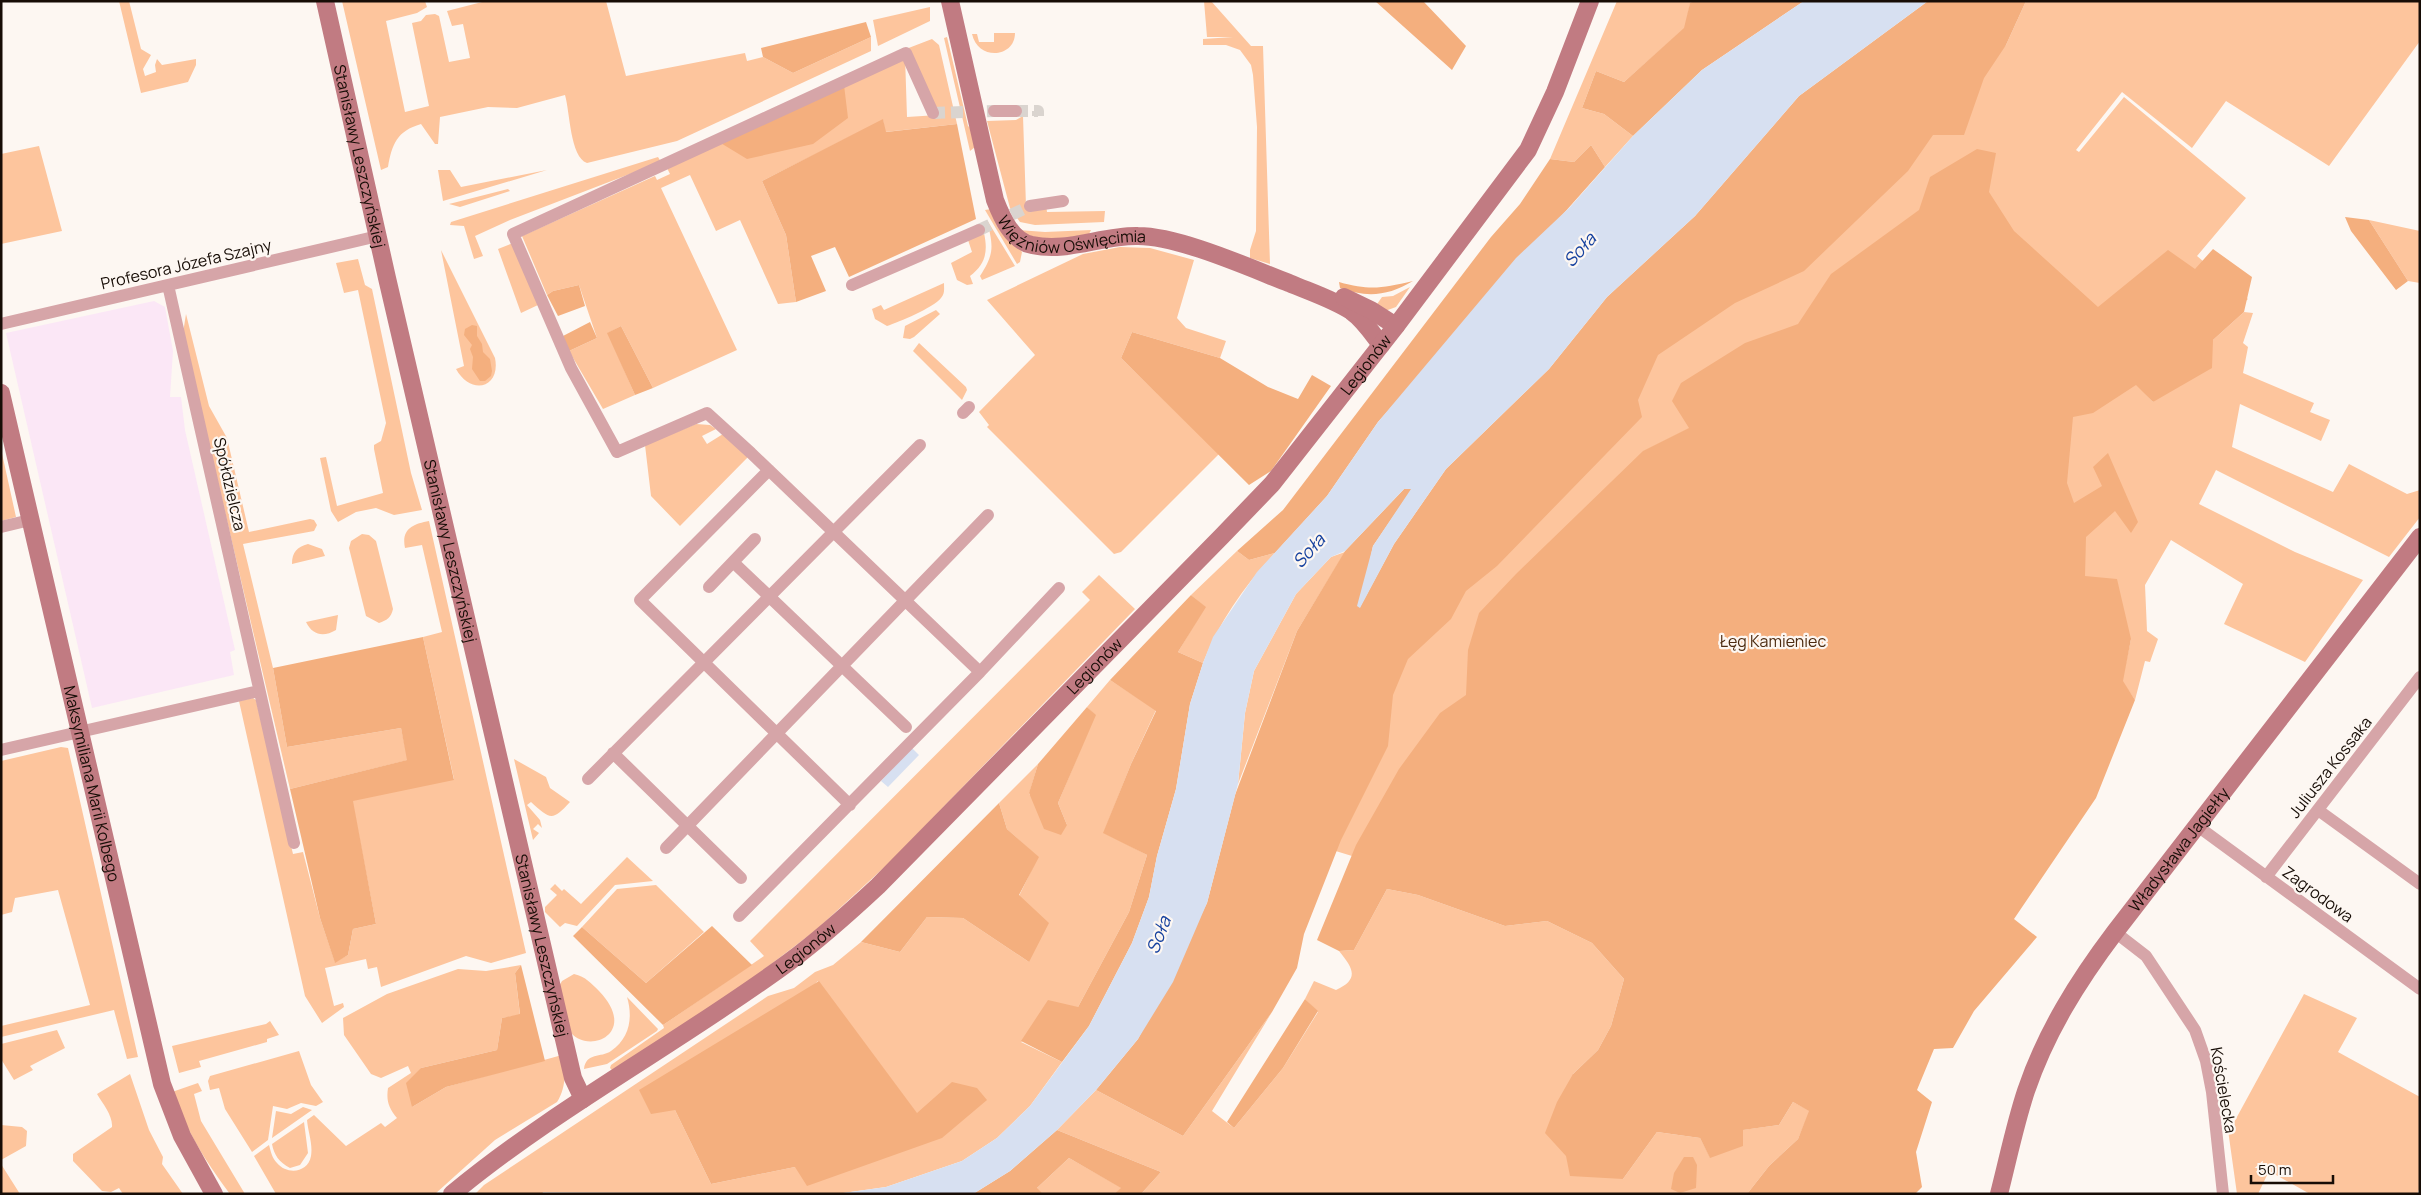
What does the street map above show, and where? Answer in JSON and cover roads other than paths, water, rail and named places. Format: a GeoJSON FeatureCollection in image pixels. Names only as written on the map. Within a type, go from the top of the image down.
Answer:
{"type":"FeatureCollection","features":[{"type":"Feature","properties":{"kind":"street","name":"Stanisławy Leszczyńskiej"},"geometry":{"type":"LineString","coordinates":[[325,1],[573,1078],[583,1098]]}},
{"type":"Feature","properties":{"kind":"street","name":"Więźniów Oświęcimia"},"geometry":{"type":"LineString","coordinates":[[950,1],[995,200],[1005,224],[1015,236],[1032,245],[1053,247],[1125,236],[1150,237],[1178,243],[1273,277],[1332,301],[1351,311],[1362,320],[1381,345]]}},
{"type":"Feature","properties":{"kind":"street","name":"Legionów"},"geometry":{"type":"LineString","coordinates":[[452,1194],[497,1158],[583,1098],[790,961],[839,922],[878,886],[1272,484],[1396,326],[1528,150],[1555,92],[1590,1]]}},
{"type":"Feature","properties":{"kind":"street"},"geometry":{"type":"LineString","coordinates":[[933,112],[906,53],[513,234],[571,368],[617,452],[706,413],[769,470],[980,672]]}},
{"type":"Feature","properties":{"kind":"street"},"geometry":{"type":"LineString","coordinates":[[994,111],[1016,111]]}},
{"type":"Feature","properties":{"kind":"street"},"geometry":{"type":"LineString","coordinates":[[1030,206],[1063,201]]}},
{"type":"Feature","properties":{"kind":"street"},"geometry":{"type":"LineString","coordinates":[[852,285],[978,230]]}},
{"type":"Feature","properties":{"kind":"street","name":"Profesora Józefa Szajny"},"geometry":{"type":"LineString","coordinates":[[1,324],[378,236]]}},
{"type":"Feature","properties":{"kind":"street","name":"Więźniów Oświęcimia"},"geometry":{"type":"LineString","coordinates":[[1273,277],[1350,299],[1396,326]]}},
{"type":"Feature","properties":{"kind":"street","name":"Spółdzielcza"},"geometry":{"type":"LineString","coordinates":[[168,285],[294,843]]}},
{"type":"Feature","properties":{"kind":"street","name":"Maksymiliana Marii Kolbego"},"geometry":{"type":"LineString","coordinates":[[1,393],[162,1084],[182,1136],[214,1194]]}},
{"type":"Feature","properties":{"kind":"street"},"geometry":{"type":"LineString","coordinates":[[588,779],[920,444]]}},
{"type":"Feature","properties":{"kind":"street"},"geometry":{"type":"LineString","coordinates":[[769,470],[640,600],[850,805]]}},
{"type":"Feature","properties":{"kind":"street"},"geometry":{"type":"LineString","coordinates":[[666,848],[988,515]]}},
{"type":"Feature","properties":{"kind":"street"},"geometry":{"type":"LineString","coordinates":[[1,527],[30,520]]}},
{"type":"Feature","properties":{"kind":"street","name":"Władysława Jagiełły"},"geometry":{"type":"LineString","coordinates":[[2000,1194],[2021,1109],[2040,1054],[2076,986],[2196,826],[2420,537]]}},
{"type":"Feature","properties":{"kind":"street"},"geometry":{"type":"LineString","coordinates":[[709,587],[755,538]]}},
{"type":"Feature","properties":{"kind":"street"},"geometry":{"type":"LineString","coordinates":[[733,562],[906,727]]}},
{"type":"Feature","properties":{"kind":"street"},"geometry":{"type":"LineString","coordinates":[[739,916],[980,672],[1059,588]]}},
{"type":"Feature","properties":{"kind":"street","name":"Juliusza Kossaka"},"geometry":{"type":"LineString","coordinates":[[2266,877],[2420,677]]}},
{"type":"Feature","properties":{"kind":"street"},"geometry":{"type":"LineString","coordinates":[[1,750],[260,691]]}},
{"type":"Feature","properties":{"kind":"street"},"geometry":{"type":"LineString","coordinates":[[613,753],[741,878]]}},
{"type":"Feature","properties":{"kind":"street"},"geometry":{"type":"LineString","coordinates":[[2318,810],[2419,881]]}},
{"type":"Feature","properties":{"kind":"street","name":"Zagrodowa"},"geometry":{"type":"LineString","coordinates":[[2196,826],[2420,989]]}},
{"type":"Feature","properties":{"kind":"street","name":"Kościelecka"},"geometry":{"type":"LineString","coordinates":[[2115,932],[2146,956],[2195,1030],[2206,1061],[2210,1084],[2223,1194]]}},
{"type":"Feature","properties":{"kind":"street","name":"Maksymiliana Marii Kolbego"},"geometry":{"type":"LineString","coordinates":[[200,1168],[221,1194]]}},
{"type":"Feature","properties":{"kind":"water","name":"Soła"},"geometry":{"type":"Polygon","coordinates":[[[1804,1],[1928,1],[1799,96],[1695,216],[1607,297],[1549,369],[1446,469],[1394,544],[1360,608],[1357,606],[1373,546],[1411,489],[1404,489],[1345,551],[1331,557],[1296,594],[1254,671],[1245,713],[1238,784],[1207,903],[1173,982],[1138,1039],[1096,1090],[1057,1130],[1010,1171],[973,1194],[836,1194],[886,1187],[962,1161],[997,1138],[1030,1106],[1089,1026],[1132,943],[1149,897],[1157,856],[1176,789],[1190,704],[1203,663],[1213,637],[1257,572],[1327,496],[1378,422],[1516,258],[1570,207],[1633,136],[1702,70],[1804,1]]]}},
{"type":"Feature","properties":{"kind":"water"},"geometry":{"type":"Polygon","coordinates":[[[912,748],[919,755],[888,787],[881,781],[912,748]]]}},
{"type":"Feature","properties":{"kind":"tunnel"},"geometry":{"type":"LineString","coordinates":[[933,113],[994,111]]}},
{"type":"Feature","properties":{"kind":"tunnel"},"geometry":{"type":"LineString","coordinates":[[1016,111],[1038,111],[1038,116]]}},
{"type":"Feature","properties":{"kind":"tunnel"},"geometry":{"type":"LineString","coordinates":[[979,230],[1030,206]]}},
{"type":"Feature","properties":{"kind":"park label","name":"Łęg Kamieniec"},"geometry":{"type":"Point","coordinates":[1773,641]}}]}
